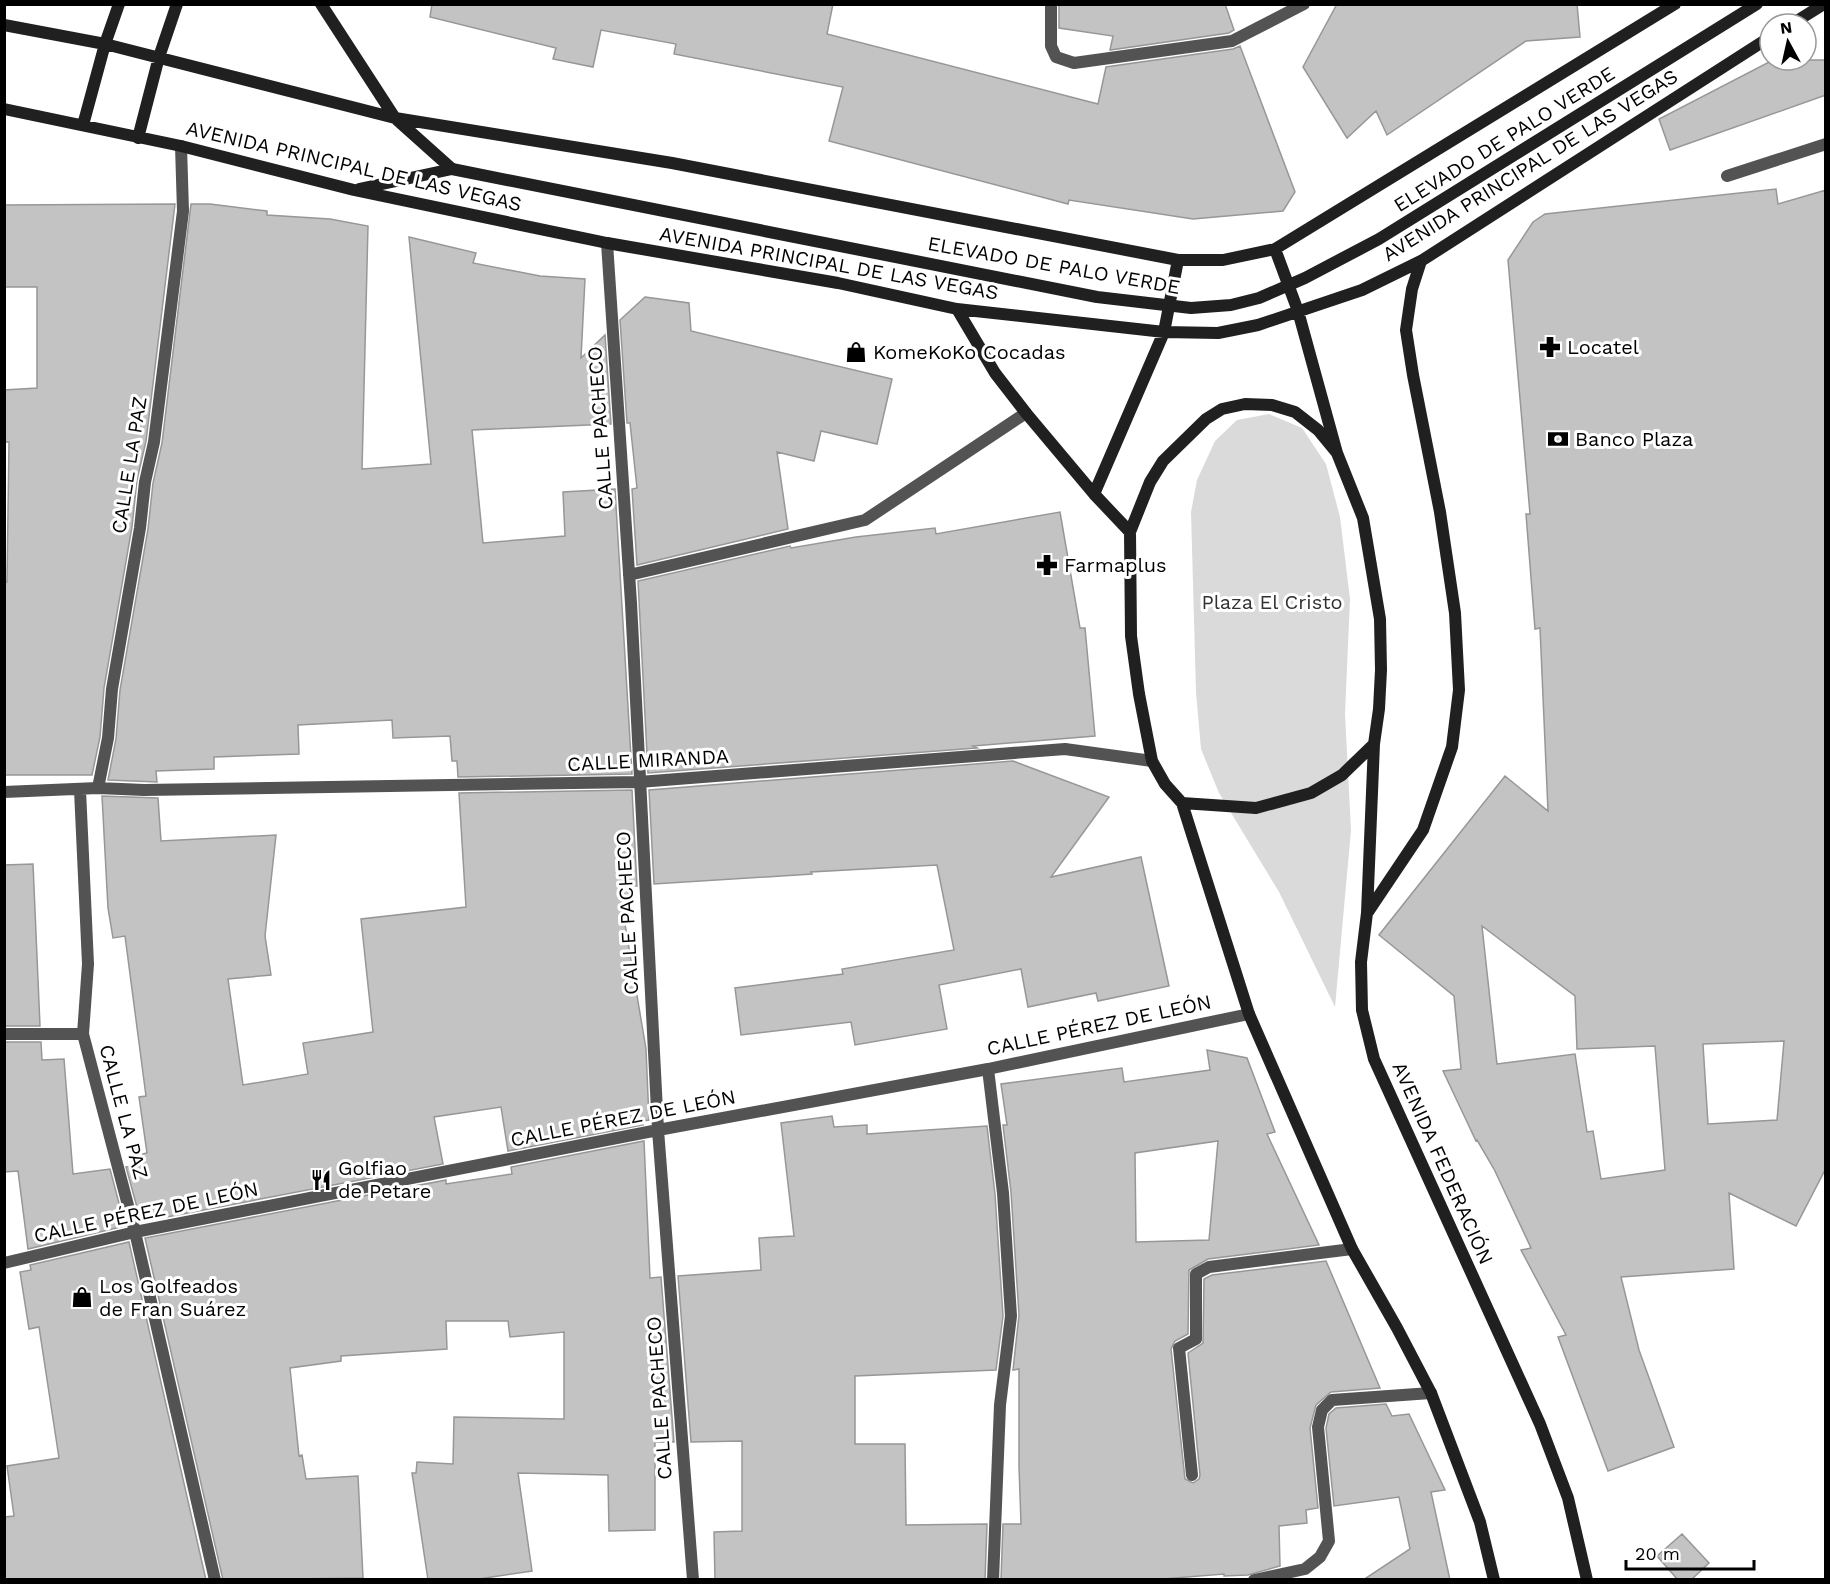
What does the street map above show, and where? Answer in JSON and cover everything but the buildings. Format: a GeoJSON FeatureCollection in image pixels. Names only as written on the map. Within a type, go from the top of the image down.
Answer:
{"type":"FeatureCollection","features":[{"type":"Feature","properties":{"kind":"street"},"geometry":{"type":"LineString","coordinates":[[83,125],[118,4]]}},
{"type":"Feature","properties":{"kind":"street"},"geometry":{"type":"LineString","coordinates":[[138,138],[159,57],[177,4]]}},
{"type":"Feature","properties":{"kind":"street"},"geometry":{"type":"LineString","coordinates":[[321,4],[395,118],[452,169]]}},
{"type":"Feature","properties":{"kind":"street"},"geometry":{"type":"LineString","coordinates":[[1051,4],[1051,46],[1056,57],[1074,63],[1232,41],[1304,4]]}},
{"type":"Feature","properties":{"kind":"street"},"geometry":{"type":"LineString","coordinates":[[4,25],[105,44],[395,118],[684,166],[1178,260],[1223,260],[1275,249],[1675,4]]}},
{"type":"Feature","properties":{"kind":"street","name":"ELEVADO DE PALO VERDE"},"geometry":{"type":"LineString","coordinates":[[354,190],[452,169],[1097,297],[1191,308],[1231,305],[1268,294],[1305,278],[1379,239],[1757,4]]}},
{"type":"Feature","properties":{"kind":"street"},"geometry":{"type":"LineString","coordinates":[[1811,12],[1824,4]]}},
{"type":"Feature","properties":{"kind":"street","name":"AVENIDA PRINCIPAL DE LAS VEGAS"},"geometry":{"type":"LineString","coordinates":[[4,109],[181,146],[354,190],[607,243],[838,283],[957,309],[1164,332],[1218,333],[1258,325],[1362,290],[1421,261],[1758,46]]}},
{"type":"Feature","properties":{"kind":"street"},"geometry":{"type":"LineString","coordinates":[[1726,176],[1826,144]]}},
{"type":"Feature","properties":{"kind":"street","name":"CALLE LA PAZ"},"geometry":{"type":"LineString","coordinates":[[98,788],[108,738],[112,689],[140,528],[145,482],[154,442],[183,211],[181,146]]}},
{"type":"Feature","properties":{"kind":"street","name":"CALLE PACHECO"},"geometry":{"type":"LineString","coordinates":[[607,243],[629,575],[658,1130],[693,1580]]}},
{"type":"Feature","properties":{"kind":"street"},"geometry":{"type":"LineString","coordinates":[[1275,249],[1298,311],[1337,453]]}},
{"type":"Feature","properties":{"kind":"street"},"geometry":{"type":"LineString","coordinates":[[1094,494],[1164,332],[1178,260]]}},
{"type":"Feature","properties":{"kind":"street"},"geometry":{"type":"LineString","coordinates":[[1367,913],[1423,830],[1452,747],[1459,690],[1455,614],[1442,523],[1406,330],[1412,289],[1421,261]]}},
{"type":"Feature","properties":{"kind":"street"},"geometry":{"type":"LineString","coordinates":[[957,309],[995,373],[1026,413],[1094,494],[1130,532]]}},
{"type":"Feature","properties":{"kind":"street"},"geometry":{"type":"LineString","coordinates":[[1337,453],[1318,430],[1295,412],[1272,405],[1245,404],[1222,409],[1184,439],[1164,461],[1150,483],[1130,532],[1131,636],[1139,694],[1152,761],[1165,784],[1182,803],[1249,1014],[1352,1250],[1431,1393],[1480,1522],[1494,1580]]}},
{"type":"Feature","properties":{"kind":"street"},"geometry":{"type":"LineString","coordinates":[[629,575],[865,520],[1026,413]]}},
{"type":"Feature","properties":{"kind":"street","name":"AVENIDA FEDERACIÓN"},"geometry":{"type":"LineString","coordinates":[[1337,453],[1363,518],[1380,619],[1381,670],[1374,744],[1367,913],[1361,962],[1362,1010],[1374,1059],[1539,1424],[1568,1498],[1587,1580]]}},
{"type":"Feature","properties":{"kind":"street"},"geometry":{"type":"LineString","coordinates":[[1182,803],[1256,808],[1311,793],[1342,774],[1374,744]]}},
{"type":"Feature","properties":{"kind":"street","name":"CALLE MIRANDA"},"geometry":{"type":"LineString","coordinates":[[4,792],[98,788],[144,790],[639,782],[1065,749],[1152,761]]}},
{"type":"Feature","properties":{"kind":"street","name":"CALLE LA PAZ"},"geometry":{"type":"LineString","coordinates":[[80,790],[88,964],[83,1034],[135,1232],[215,1580]]}},
{"type":"Feature","properties":{"kind":"street","name":"CALLE PÉREZ DE LEÓN"},"geometry":{"type":"LineString","coordinates":[[4,1263],[135,1232],[658,1130],[988,1069],[1249,1014]]}},
{"type":"Feature","properties":{"kind":"street"},"geometry":{"type":"LineString","coordinates":[[4,1034],[83,1034]]}},
{"type":"Feature","properties":{"kind":"street"},"geometry":{"type":"LineString","coordinates":[[988,1069],[1003,1193],[1011,1316],[1000,1405],[993,1580]]}},
{"type":"Feature","properties":{"kind":"street"},"geometry":{"type":"LineString","coordinates":[[1192,1475],[1179,1348],[1196,1339],[1196,1274],[1209,1268],[1352,1250]]}},
{"type":"Feature","properties":{"kind":"street"},"geometry":{"type":"LineString","coordinates":[[1254,1580],[1305,1569],[1320,1557],[1329,1541],[1318,1427],[1322,1410],[1332,1400],[1431,1393]]}},
{"type":"Feature","properties":{"kind":"green space","name":"Plaza El Cristo"},"geometry":{"type":"Polygon","coordinates":[[[1269,414],[1302,428],[1326,464],[1340,517],[1350,599],[1345,714],[1351,830],[1335,1007],[1279,892],[1219,793],[1201,749],[1196,692],[1191,512],[1197,480],[1215,441],[1237,420],[1269,414]]]}},
{"type":"Feature","properties":{"kind":"place","name":"Locatel"},"geometry":{"type":"Point","coordinates":[1550,347]}},
{"type":"Feature","properties":{"kind":"place","name":"KomeKoKo Cocadas"},"geometry":{"type":"Point","coordinates":[856,352]}},
{"type":"Feature","properties":{"kind":"place","name":"Banco Plaza"},"geometry":{"type":"Point","coordinates":[1558,439]}},
{"type":"Feature","properties":{"kind":"place","name":"Farmaplus"},"geometry":{"type":"Point","coordinates":[1047,565]}},
{"type":"Feature","properties":{"kind":"place","name":"Golfiao de Petare"},"geometry":{"type":"Point","coordinates":[321,1180]}},
{"type":"Feature","properties":{"kind":"place","name":"Los Golfeados de Fran Suárez"},"geometry":{"type":"Point","coordinates":[82,1297]}}]}
